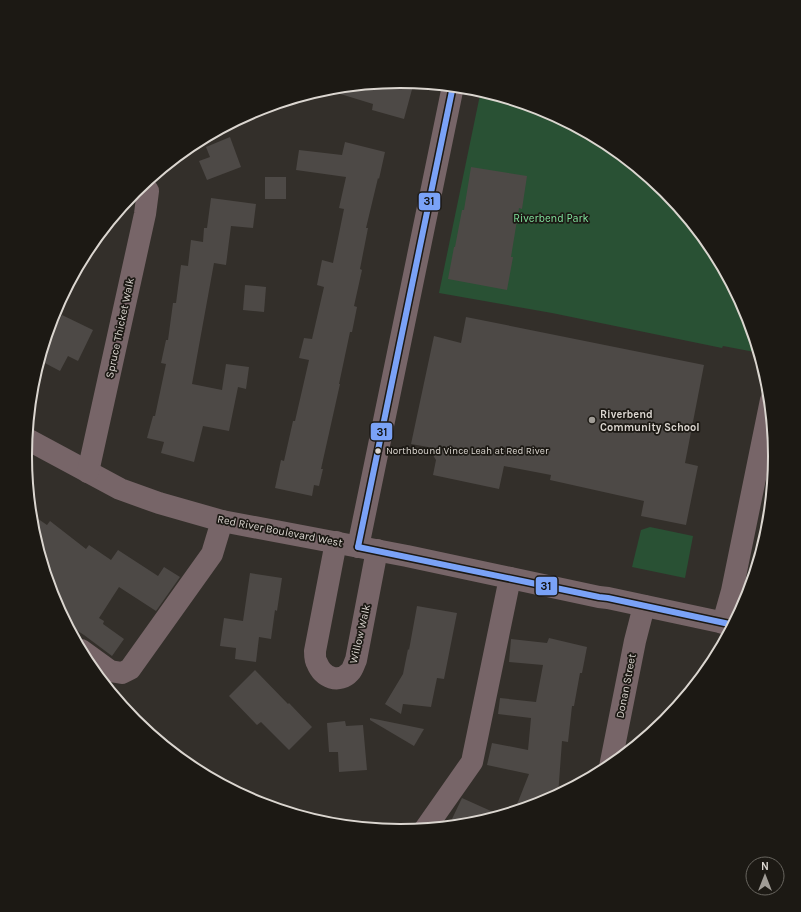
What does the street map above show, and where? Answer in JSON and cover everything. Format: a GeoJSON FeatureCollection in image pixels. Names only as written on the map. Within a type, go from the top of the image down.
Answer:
{"type":"FeatureCollection","features":[{"type":"Feature","properties":{"kind":"street","name":"Willow Walk"},"geometry":{"type":"LineString","coordinates":[[336,542],[315,651],[316,662],[323,674],[334,679],[344,677],[348,674],[356,660],[368,548],[452,92]]}},
{"type":"Feature","properties":{"kind":"street","name":"Spruce Thicket Walk"},"geometry":{"type":"LineString","coordinates":[[88,472],[145,214],[148,191],[147,189]]}},
{"type":"Feature","properties":{"kind":"street"},"geometry":{"type":"LineString","coordinates":[[728,624],[732,591],[767,417]]}},
{"type":"Feature","properties":{"kind":"street","name":"Red River Boulevard West"},"geometry":{"type":"LineString","coordinates":[[33,442],[120,489],[159,503],[222,521],[368,548],[599,598],[728,624]]}},
{"type":"Feature","properties":{"kind":"street"},"geometry":{"type":"LineString","coordinates":[[92,658],[110,671],[122,673],[130,669],[212,554],[222,521]]}},
{"type":"Feature","properties":{"kind":"street"},"geometry":{"type":"LineString","coordinates":[[429,824],[472,762],[510,578]]}},
{"type":"Feature","properties":{"kind":"street","name":"Donan Street"},"geometry":{"type":"LineString","coordinates":[[612,757],[644,606]]}},
{"type":"Feature","properties":{"kind":"green space","name":"Riverbend Park"},"geometry":{"type":"Polygon","coordinates":[[[480,97],[519,107],[542,116],[585,137],[625,164],[661,195],[693,232],[720,272],[741,315],[753,352],[723,346],[722,348],[552,313],[439,293],[480,97]]]}},
{"type":"Feature","properties":{"kind":"green space"},"geometry":{"type":"Polygon","coordinates":[[[650,527],[693,536],[685,578],[632,567],[641,530],[650,527]]]}},
{"type":"Feature","properties":{"kind":"building"},"geometry":{"type":"Polygon","coordinates":[[[376,88],[412,88],[404,119],[372,110],[373,104],[338,93],[376,88]]]}},
{"type":"Feature","properties":{"kind":"building"},"geometry":{"type":"Polygon","coordinates":[[[230,137],[241,167],[207,180],[199,161],[210,157],[206,147],[230,137]]]}},
{"type":"Feature","properties":{"kind":"building"},"geometry":{"type":"Polygon","coordinates":[[[345,142],[385,152],[366,228],[368,228],[360,269],[362,270],[354,306],[357,307],[352,332],[350,332],[321,469],[323,469],[319,486],[314,485],[312,496],[275,488],[281,460],[284,461],[293,421],[295,421],[309,360],[299,358],[304,338],[312,339],[324,287],[317,285],[322,260],[333,263],[344,209],[339,208],[346,177],[296,170],[299,150],[342,155],[345,142]]]}},
{"type":"Feature","properties":{"kind":"building"},"geometry":{"type":"Polygon","coordinates":[[[471,167],[527,176],[522,209],[519,208],[507,290],[448,279],[462,210],[464,210],[471,167]]]}},
{"type":"Feature","properties":{"kind":"building"},"geometry":{"type":"Polygon","coordinates":[[[265,177],[286,177],[286,199],[265,199],[265,177]]]}},
{"type":"Feature","properties":{"kind":"building"},"geometry":{"type":"Polygon","coordinates":[[[211,198],[256,204],[253,228],[231,226],[226,265],[214,263],[192,384],[222,390],[226,364],[249,367],[246,389],[238,387],[229,431],[203,426],[194,462],[161,453],[164,442],[147,438],[153,416],[155,416],[166,364],[161,363],[166,340],[168,340],[173,303],[176,303],[181,265],[188,266],[191,240],[203,242],[204,228],[207,228],[211,198]]]}},
{"type":"Feature","properties":{"kind":"building"},"geometry":{"type":"Polygon","coordinates":[[[245,285],[266,287],[264,312],[243,310],[245,285]]]}},
{"type":"Feature","properties":{"kind":"building"},"geometry":{"type":"Polygon","coordinates":[[[62,315],[93,330],[78,361],[68,356],[60,371],[45,363],[56,327],[62,315]]]}},
{"type":"Feature","properties":{"kind":"building"},"geometry":{"type":"Polygon","coordinates":[[[466,317],[704,365],[685,463],[698,466],[686,525],[641,516],[644,501],[550,480],[551,475],[504,466],[499,489],[433,475],[436,460],[428,447],[411,444],[434,336],[461,343],[466,317]]]}},
{"type":"Feature","properties":{"kind":"building"},"geometry":{"type":"Polygon","coordinates":[[[37,518],[47,525],[50,521],[86,549],[89,545],[111,560],[118,550],[158,576],[164,567],[180,577],[156,611],[119,587],[99,618],[104,621],[103,624],[124,639],[112,656],[76,630],[60,597],[45,551],[37,518]]]}},
{"type":"Feature","properties":{"kind":"building"},"geometry":{"type":"Polygon","coordinates":[[[250,573],[282,578],[277,611],[275,610],[271,639],[259,637],[256,662],[235,659],[236,648],[220,646],[224,618],[243,621],[250,573]]]}},
{"type":"Feature","properties":{"kind":"building"},"geometry":{"type":"Polygon","coordinates":[[[417,606],[457,613],[444,679],[437,678],[431,707],[403,704],[401,714],[385,704],[403,674],[417,606]]]}},
{"type":"Feature","properties":{"kind":"building"},"geometry":{"type":"Polygon","coordinates":[[[549,638],[587,647],[582,673],[580,673],[574,706],[572,706],[568,742],[562,741],[559,788],[516,806],[529,774],[487,765],[492,743],[528,750],[531,718],[498,714],[500,698],[536,702],[543,665],[509,662],[511,639],[547,643],[549,638]]]}},
{"type":"Feature","properties":{"kind":"building"},"geometry":{"type":"Polygon","coordinates":[[[255,670],[312,727],[289,750],[261,722],[257,725],[229,696],[255,670]]]}},
{"type":"Feature","properties":{"kind":"building"},"geometry":{"type":"Polygon","coordinates":[[[370,718],[424,729],[414,746],[370,720],[370,718]]]}},
{"type":"Feature","properties":{"kind":"building"},"geometry":{"type":"Polygon","coordinates":[[[345,721],[346,726],[363,725],[367,770],[339,772],[338,752],[329,752],[327,723],[345,721]]]}},
{"type":"Feature","properties":{"kind":"building"},"geometry":{"type":"Polygon","coordinates":[[[462,798],[494,812],[454,820],[452,819],[462,798]]]}},
{"type":"Feature","properties":{"kind":"transit line","name":"31"},"geometry":{"type":"LineString","coordinates":[[358,547],[452,91]]}},
{"type":"Feature","properties":{"kind":"transit line","name":"31"},"geometry":{"type":"LineString","coordinates":[[358,547],[728,624]]}},
{"type":"Feature","properties":{"kind":"place","name":"Riverbend Community School"},"geometry":{"type":"Point","coordinates":[592,420]}},
{"type":"Feature","properties":{"kind":"place","name":"Northbound Vince Leah at Red River"},"geometry":{"type":"Point","coordinates":[378,451]}}]}
